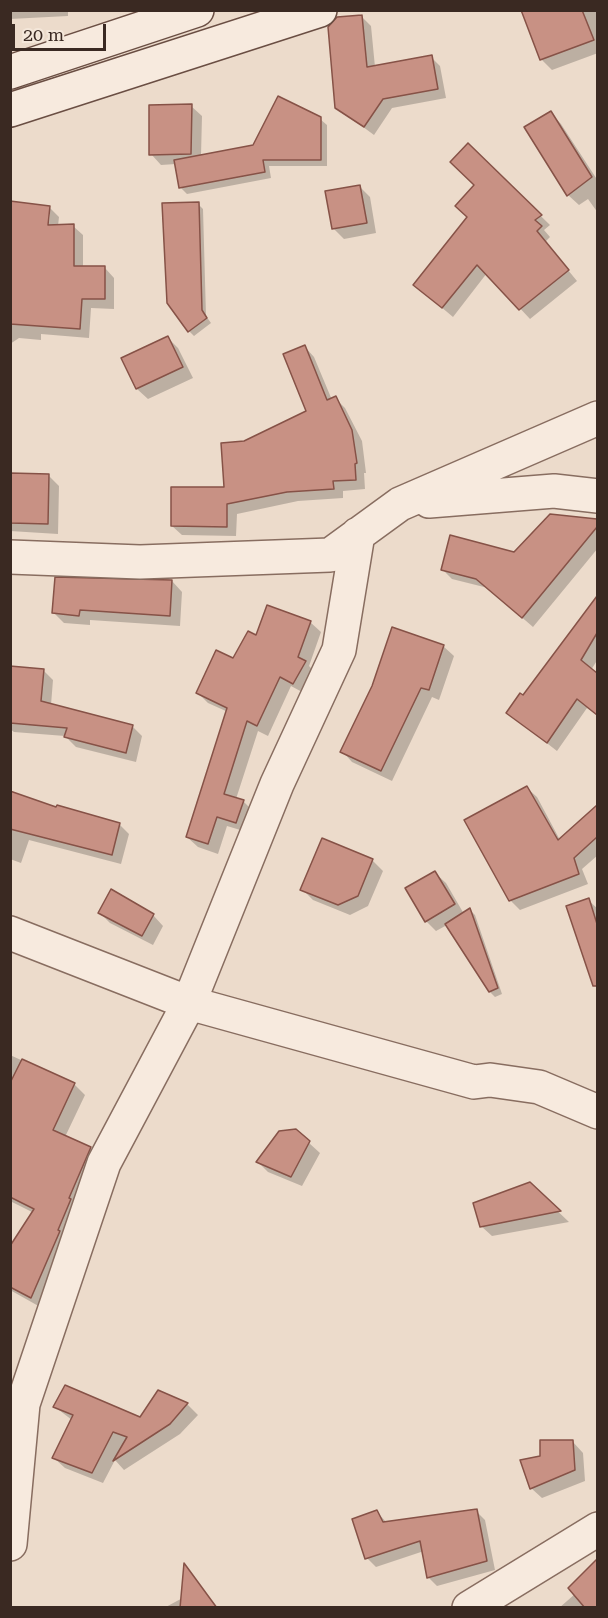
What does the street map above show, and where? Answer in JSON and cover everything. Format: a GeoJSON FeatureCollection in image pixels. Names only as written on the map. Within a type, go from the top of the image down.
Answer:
{"type":"FeatureCollection","features":[{"type":"Feature","properties":{"kind":"street"},"geometry":{"type":"LineString","coordinates":[[10,72],[197,10]]}},
{"type":"Feature","properties":{"kind":"street"},"geometry":{"type":"LineString","coordinates":[[10,110],[320,10]]}},
{"type":"Feature","properties":{"kind":"street"},"geometry":{"type":"LineString","coordinates":[[10,557],[140,562],[330,555],[400,504],[597,418]]}},
{"type":"Feature","properties":{"kind":"street"},"geometry":{"type":"LineString","coordinates":[[400,504],[554,490],[597,496]]}},
{"type":"Feature","properties":{"kind":"street"},"geometry":{"type":"LineString","coordinates":[[10,1544],[23,1404],[104,1163],[189,1003],[277,784],[339,650],[358,534]]}},
{"type":"Feature","properties":{"kind":"street"},"geometry":{"type":"LineString","coordinates":[[10,933],[189,1003],[474,1082],[490,1080],[539,1088],[597,1112]]}},
{"type":"Feature","properties":{"kind":"street"},"geometry":{"type":"LineString","coordinates":[[469,1608],[597,1529]]}},
{"type":"Feature","properties":{"kind":"building"},"geometry":{"type":"Polygon","coordinates":[[[521,10],[582,10],[594,40],[540,60],[521,10]]]}},
{"type":"Feature","properties":{"kind":"building"},"geometry":{"type":"Polygon","coordinates":[[[362,15],[367,67],[432,55],[438,89],[383,99],[364,127],[335,108],[328,27],[337,17],[362,15]]]}},
{"type":"Feature","properties":{"kind":"building"},"geometry":{"type":"Polygon","coordinates":[[[278,96],[321,117],[321,160],[263,160],[265,172],[179,188],[174,160],[253,145],[278,96]]]}},
{"type":"Feature","properties":{"kind":"building"},"geometry":{"type":"Polygon","coordinates":[[[192,104],[191,154],[149,155],[149,105],[192,104]]]}},
{"type":"Feature","properties":{"kind":"building"},"geometry":{"type":"Polygon","coordinates":[[[551,111],[592,177],[567,196],[524,127],[551,111]]]}},
{"type":"Feature","properties":{"kind":"building"},"geometry":{"type":"Polygon","coordinates":[[[468,143],[542,215],[535,220],[542,226],[537,231],[569,270],[519,310],[477,265],[442,308],[413,285],[467,217],[455,206],[474,185],[450,162],[468,143]]]}},
{"type":"Feature","properties":{"kind":"building"},"geometry":{"type":"Polygon","coordinates":[[[360,185],[367,223],[332,229],[325,191],[360,185]]]}},
{"type":"Feature","properties":{"kind":"building"},"geometry":{"type":"Polygon","coordinates":[[[10,201],[50,206],[48,225],[74,224],[74,266],[105,266],[105,299],[82,299],[80,329],[10,324],[10,201]]]}},
{"type":"Feature","properties":{"kind":"building"},"geometry":{"type":"Polygon","coordinates":[[[199,202],[202,310],[207,318],[188,332],[167,303],[162,203],[199,202]]]}},
{"type":"Feature","properties":{"kind":"building"},"geometry":{"type":"Polygon","coordinates":[[[168,336],[183,367],[136,389],[121,358],[168,336]]]}},
{"type":"Feature","properties":{"kind":"building"},"geometry":{"type":"Polygon","coordinates":[[[305,345],[327,400],[336,396],[352,430],[357,463],[355,464],[356,480],[333,481],[334,489],[287,492],[227,504],[227,527],[171,526],[171,487],[224,487],[221,443],[244,441],[306,411],[283,354],[305,345]]]}},
{"type":"Feature","properties":{"kind":"building"},"geometry":{"type":"Polygon","coordinates":[[[10,473],[49,474],[48,524],[10,523],[10,473]]]}},
{"type":"Feature","properties":{"kind":"building"},"geometry":{"type":"Polygon","coordinates":[[[550,514],[597,519],[597,527],[522,618],[476,579],[441,570],[450,535],[514,552],[550,514]]]}},
{"type":"Feature","properties":{"kind":"building"},"geometry":{"type":"Polygon","coordinates":[[[55,577],[172,580],[170,616],[80,610],[79,616],[52,613],[55,577]]]}},
{"type":"Feature","properties":{"kind":"building"},"geometry":{"type":"Polygon","coordinates":[[[597,596],[597,633],[581,660],[597,673],[597,715],[577,699],[547,743],[506,713],[520,693],[523,695],[597,596]]]}},
{"type":"Feature","properties":{"kind":"building"},"geometry":{"type":"Polygon","coordinates":[[[267,605],[311,621],[298,657],[306,661],[293,684],[280,677],[257,726],[247,721],[224,794],[244,800],[236,823],[217,817],[208,844],[186,837],[227,708],[196,693],[216,650],[233,658],[248,631],[256,635],[267,605]]]}},
{"type":"Feature","properties":{"kind":"building"},"geometry":{"type":"Polygon","coordinates":[[[392,627],[444,645],[429,690],[421,688],[381,771],[340,752],[372,686],[392,627]]]}},
{"type":"Feature","properties":{"kind":"building"},"geometry":{"type":"Polygon","coordinates":[[[10,666],[44,669],[41,701],[133,725],[126,753],[64,737],[67,728],[10,723],[10,666]]]}},
{"type":"Feature","properties":{"kind":"building"},"geometry":{"type":"Polygon","coordinates":[[[527,786],[558,840],[597,805],[597,837],[574,858],[579,874],[509,901],[464,820],[527,786]]]}},
{"type":"Feature","properties":{"kind":"building"},"geometry":{"type":"Polygon","coordinates":[[[10,791],[56,807],[57,805],[120,823],[112,855],[10,829],[10,791]]]}},
{"type":"Feature","properties":{"kind":"building"},"geometry":{"type":"Polygon","coordinates":[[[322,838],[373,859],[358,896],[338,905],[300,890],[322,838]]]}},
{"type":"Feature","properties":{"kind":"building"},"geometry":{"type":"Polygon","coordinates":[[[435,871],[455,904],[425,922],[405,888],[435,871]]]}},
{"type":"Feature","properties":{"kind":"building"},"geometry":{"type":"Polygon","coordinates":[[[111,889],[154,914],[142,936],[98,913],[111,889]]]}},
{"type":"Feature","properties":{"kind":"building"},"geometry":{"type":"Polygon","coordinates":[[[589,898],[597,924],[597,986],[593,986],[566,906],[589,898]]]}},
{"type":"Feature","properties":{"kind":"building"},"geometry":{"type":"Polygon","coordinates":[[[470,908],[498,988],[489,992],[445,924],[470,908]]]}},
{"type":"Feature","properties":{"kind":"building"},"geometry":{"type":"Polygon","coordinates":[[[22,1059],[75,1083],[53,1130],[91,1147],[69,1198],[71,1199],[58,1230],[60,1231],[31,1298],[10,1287],[10,1246],[34,1209],[10,1197],[10,1083],[22,1059]]]}},
{"type":"Feature","properties":{"kind":"building"},"geometry":{"type":"Polygon","coordinates":[[[296,1129],[310,1141],[291,1177],[256,1162],[279,1131],[296,1129]]]}},
{"type":"Feature","properties":{"kind":"building"},"geometry":{"type":"Polygon","coordinates":[[[530,1182],[561,1211],[480,1227],[473,1203],[530,1182]]]}},
{"type":"Feature","properties":{"kind":"building"},"geometry":{"type":"Polygon","coordinates":[[[65,1385],[140,1417],[158,1390],[188,1403],[170,1424],[113,1461],[127,1437],[113,1432],[92,1473],[52,1458],[73,1415],[53,1407],[65,1385]]]}},
{"type":"Feature","properties":{"kind":"building"},"geometry":{"type":"Polygon","coordinates":[[[540,1440],[573,1440],[575,1470],[530,1489],[520,1460],[540,1456],[540,1440]]]}},
{"type":"Feature","properties":{"kind":"building"},"geometry":{"type":"Polygon","coordinates":[[[477,1509],[487,1561],[427,1578],[420,1541],[365,1559],[352,1519],[377,1510],[383,1522],[477,1509]]]}},
{"type":"Feature","properties":{"kind":"building"},"geometry":{"type":"Polygon","coordinates":[[[597,1559],[597,1608],[585,1608],[568,1588],[597,1559]]]}},
{"type":"Feature","properties":{"kind":"building"},"geometry":{"type":"Polygon","coordinates":[[[184,1563],[217,1608],[180,1608],[184,1563]]]}}]}
